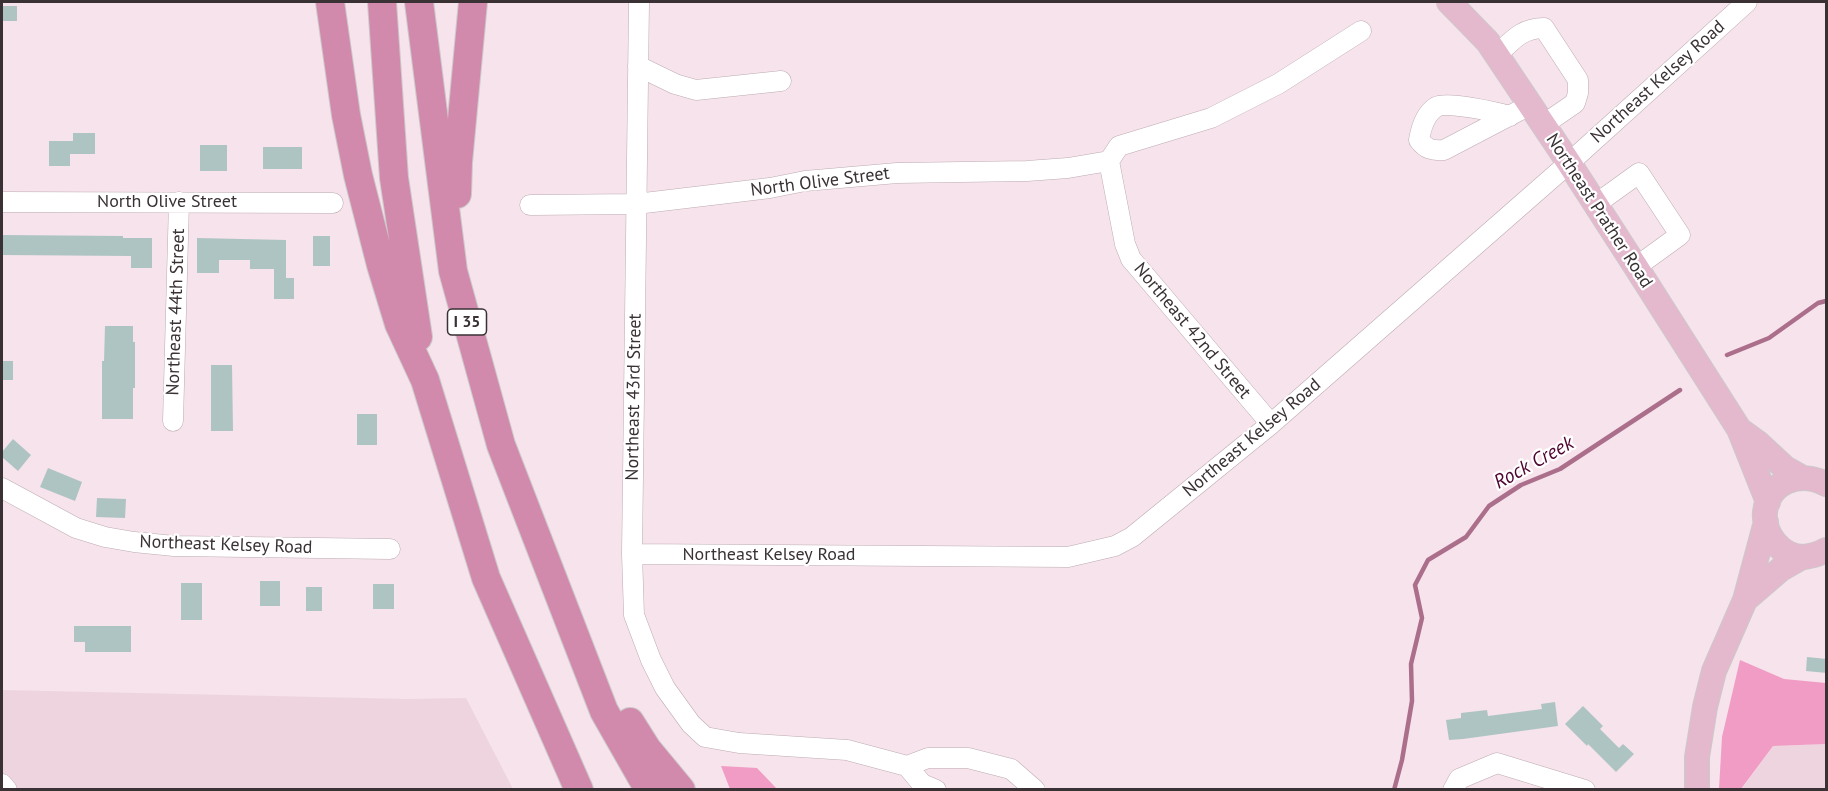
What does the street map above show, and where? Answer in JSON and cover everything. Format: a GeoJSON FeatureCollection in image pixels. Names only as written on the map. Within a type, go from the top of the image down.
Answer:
{"type":"FeatureCollection","features":[{"type":"Feature","properties":{"kind":"highway"},"geometry":{"type":"LineString","coordinates":[[330,2],[346,115],[358,175],[399,324],[425,380],[486,578],[579,789]]}},
{"type":"Feature","properties":{"kind":"highway"},"geometry":{"type":"LineString","coordinates":[[382,2],[394,178],[425,380]]}},
{"type":"Feature","properties":{"kind":"highway","name":"I 35"},"geometry":{"type":"LineString","coordinates":[[419,2],[453,271],[501,445],[604,711],[649,789]]}},
{"type":"Feature","properties":{"kind":"highway"},"geometry":{"type":"LineString","coordinates":[[453,271],[458,162],[473,2]]}},
{"type":"Feature","properties":{"kind":"highway"},"geometry":{"type":"LineString","coordinates":[[571,628],[648,749],[681,789]]}},
{"type":"Feature","properties":{"kind":"main road","name":"Northeast Prather Road"},"geometry":{"type":"LineString","coordinates":[[1449,2],[1488,42],[1528,115],[1569,163],[1738,429],[1767,512],[1769,535],[1778,546],[1789,553],[1818,556]]}},
{"type":"Feature","properties":{"kind":"main road","name":"Northeast Prather Road"},"geometry":{"type":"LineString","coordinates":[[1738,429],[1758,443],[1785,468],[1818,479]]}},
{"type":"Feature","properties":{"kind":"main road"},"geometry":{"type":"LineString","coordinates":[[1697,789],[1697,757],[1714,670],[1745,600],[1773,493],[1790,480],[1818,479]]}},
{"type":"Feature","properties":{"kind":"main road"},"geometry":{"type":"LineString","coordinates":[[1745,600],[1782,568],[1818,556]]}},
{"type":"Feature","properties":{"kind":"street","name":"Northeast 43rd Street"},"geometry":{"type":"LineString","coordinates":[[639,2],[632,554],[634,615],[651,660],[665,688],[691,724],[705,737],[739,743],[847,750],[907,766]]}},
{"type":"Feature","properties":{"kind":"street","name":"Northeast Kelsey Road"},"geometry":{"type":"LineString","coordinates":[[632,554],[1068,557],[1115,546],[1132,537],[1271,424],[1569,163],[1747,2]]}},
{"type":"Feature","properties":{"kind":"street"},"geometry":{"type":"LineString","coordinates":[[1496,56],[1520,34],[1531,28],[1544,28],[1578,80],[1575,102],[1528,115]]}},
{"type":"Feature","properties":{"kind":"street"},"geometry":{"type":"LineString","coordinates":[[1109,161],[1119,146],[1211,118],[1230,109],[1278,84],[1361,31]]}},
{"type":"Feature","properties":{"kind":"street"},"geometry":{"type":"LineString","coordinates":[[638,66],[675,84],[696,90],[781,81]]}},
{"type":"Feature","properties":{"kind":"street","name":"North Olive Street"},"geometry":{"type":"LineString","coordinates":[[530,205],[636,204],[805,182],[897,173],[1028,171],[1068,168],[1109,161]]}},
{"type":"Feature","properties":{"kind":"street","name":"Northeast 42nd Street"},"geometry":{"type":"LineString","coordinates":[[1109,161],[1125,244],[1131,259],[1271,424]]}},
{"type":"Feature","properties":{"kind":"street"},"geometry":{"type":"LineString","coordinates":[[1596,204],[1639,173],[1680,235],[1636,267]]}},
{"type":"Feature","properties":{"kind":"street","name":"North Olive Street"},"geometry":{"type":"LineString","coordinates":[[2,202],[333,203]]}},
{"type":"Feature","properties":{"kind":"street","name":"Northeast 44th Street"},"geometry":{"type":"LineString","coordinates":[[173,421],[179,202]]}},
{"type":"Feature","properties":{"kind":"street","name":"Northeast Kelsey Road"},"geometry":{"type":"LineString","coordinates":[[2,488],[76,528],[105,537],[134,542],[174,546],[390,549]]}},
{"type":"Feature","properties":{"kind":"street"},"geometry":{"type":"LineString","coordinates":[[936,789],[922,783],[907,766],[928,758],[968,758],[1011,769],[1035,789]]}},
{"type":"Feature","properties":{"kind":"street"},"geometry":{"type":"LineString","coordinates":[[1453,789],[1459,779],[1497,763],[1585,789]]}},
{"type":"Feature","properties":{"kind":"street"},"geometry":{"type":"LineString","coordinates":[[2,784],[7,789]]}},
{"type":"Feature","properties":{"kind":"shaded area"},"geometry":{"type":"Polygon","coordinates":[[[1740,660],[1784,679],[1826,683],[1826,744],[1773,746],[1741,789],[1719,789],[1722,737],[1740,660]]]}},
{"type":"Feature","properties":{"kind":"shaded area"},"geometry":{"type":"Polygon","coordinates":[[[2,690],[407,699],[466,698],[513,789],[2,790],[2,690]]]}},
{"type":"Feature","properties":{"kind":"shaded area"},"geometry":{"type":"Polygon","coordinates":[[[1826,744],[1826,789],[1741,790],[1773,746],[1826,744]]]}},
{"type":"Feature","properties":{"kind":"shaded area"},"geometry":{"type":"Polygon","coordinates":[[[721,766],[757,768],[777,789],[730,789],[721,766]]]}},
{"type":"Feature","properties":{"kind":"building"},"geometry":{"type":"Polygon","coordinates":[[[2,6],[17,6],[17,21],[2,21],[2,6]]]}},
{"type":"Feature","properties":{"kind":"building"},"geometry":{"type":"Polygon","coordinates":[[[73,133],[95,133],[95,154],[70,154],[70,166],[49,166],[49,141],[73,141],[73,133]]]}},
{"type":"Feature","properties":{"kind":"building"},"geometry":{"type":"Polygon","coordinates":[[[200,145],[227,145],[227,171],[200,171],[200,145]]]}},
{"type":"Feature","properties":{"kind":"building"},"geometry":{"type":"Polygon","coordinates":[[[263,147],[302,147],[302,169],[263,169],[263,147]]]}},
{"type":"Feature","properties":{"kind":"building"},"geometry":{"type":"Polygon","coordinates":[[[2,235],[152,238],[152,268],[131,268],[131,256],[2,255],[2,235]]]}},
{"type":"Feature","properties":{"kind":"building"},"geometry":{"type":"Polygon","coordinates":[[[313,236],[330,236],[330,266],[313,266],[313,236]]]}},
{"type":"Feature","properties":{"kind":"building"},"geometry":{"type":"Polygon","coordinates":[[[197,238],[286,240],[286,278],[294,278],[294,299],[274,299],[274,269],[250,269],[250,260],[219,260],[219,273],[197,273],[197,238]]]}},
{"type":"Feature","properties":{"kind":"building"},"geometry":{"type":"Polygon","coordinates":[[[105,326],[133,326],[135,388],[133,388],[133,419],[102,419],[102,361],[104,361],[105,326]]]}},
{"type":"Feature","properties":{"kind":"building"},"geometry":{"type":"Polygon","coordinates":[[[2,361],[13,361],[13,380],[2,380],[2,361]]]}},
{"type":"Feature","properties":{"kind":"building"},"geometry":{"type":"Polygon","coordinates":[[[211,365],[232,365],[233,431],[211,431],[211,365]]]}},
{"type":"Feature","properties":{"kind":"building"},"geometry":{"type":"Polygon","coordinates":[[[357,414],[377,414],[377,445],[357,445],[357,414]]]}},
{"type":"Feature","properties":{"kind":"building"},"geometry":{"type":"Polygon","coordinates":[[[13,439],[31,455],[18,471],[2,457],[2,452],[13,439]]]}},
{"type":"Feature","properties":{"kind":"building"},"geometry":{"type":"Polygon","coordinates":[[[48,468],[82,482],[75,501],[40,487],[48,468]]]}},
{"type":"Feature","properties":{"kind":"building"},"geometry":{"type":"Polygon","coordinates":[[[97,498],[126,499],[125,518],[96,517],[97,498]]]}},
{"type":"Feature","properties":{"kind":"building"},"geometry":{"type":"Polygon","coordinates":[[[260,581],[280,581],[280,606],[260,606],[260,581]]]}},
{"type":"Feature","properties":{"kind":"building"},"geometry":{"type":"Polygon","coordinates":[[[181,583],[202,583],[202,620],[181,620],[181,583]]]}},
{"type":"Feature","properties":{"kind":"building"},"geometry":{"type":"Polygon","coordinates":[[[373,584],[394,584],[394,609],[373,609],[373,584]]]}},
{"type":"Feature","properties":{"kind":"building"},"geometry":{"type":"Polygon","coordinates":[[[306,587],[322,587],[322,611],[306,611],[306,587]]]}},
{"type":"Feature","properties":{"kind":"building"},"geometry":{"type":"Polygon","coordinates":[[[74,626],[131,626],[131,652],[85,652],[85,642],[74,642],[74,626]]]}},
{"type":"Feature","properties":{"kind":"building"},"geometry":{"type":"Polygon","coordinates":[[[1807,657],[1827,659],[1827,673],[1806,671],[1807,657]]]}},
{"type":"Feature","properties":{"kind":"building"},"geometry":{"type":"Polygon","coordinates":[[[1555,702],[1558,726],[1449,740],[1446,720],[1461,718],[1461,713],[1487,710],[1488,716],[1542,709],[1541,704],[1555,702]]]}},
{"type":"Feature","properties":{"kind":"building"},"geometry":{"type":"Polygon","coordinates":[[[1583,706],[1603,726],[1600,729],[1619,748],[1623,744],[1634,754],[1616,772],[1565,724],[1583,706]]]}},
{"type":"Feature","properties":{"kind":"waterway","name":"Rock Creek"},"geometry":{"type":"LineString","coordinates":[[1727,355],[1769,338],[1818,303],[1826,301]]}},
{"type":"Feature","properties":{"kind":"waterway","name":"Rock Creek"},"geometry":{"type":"LineString","coordinates":[[1394,790],[1402,760],[1412,701],[1411,664],[1422,618],[1415,585],[1428,560],[1466,537],[1489,506],[1521,485],[1560,469],[1680,390]]}}]}
